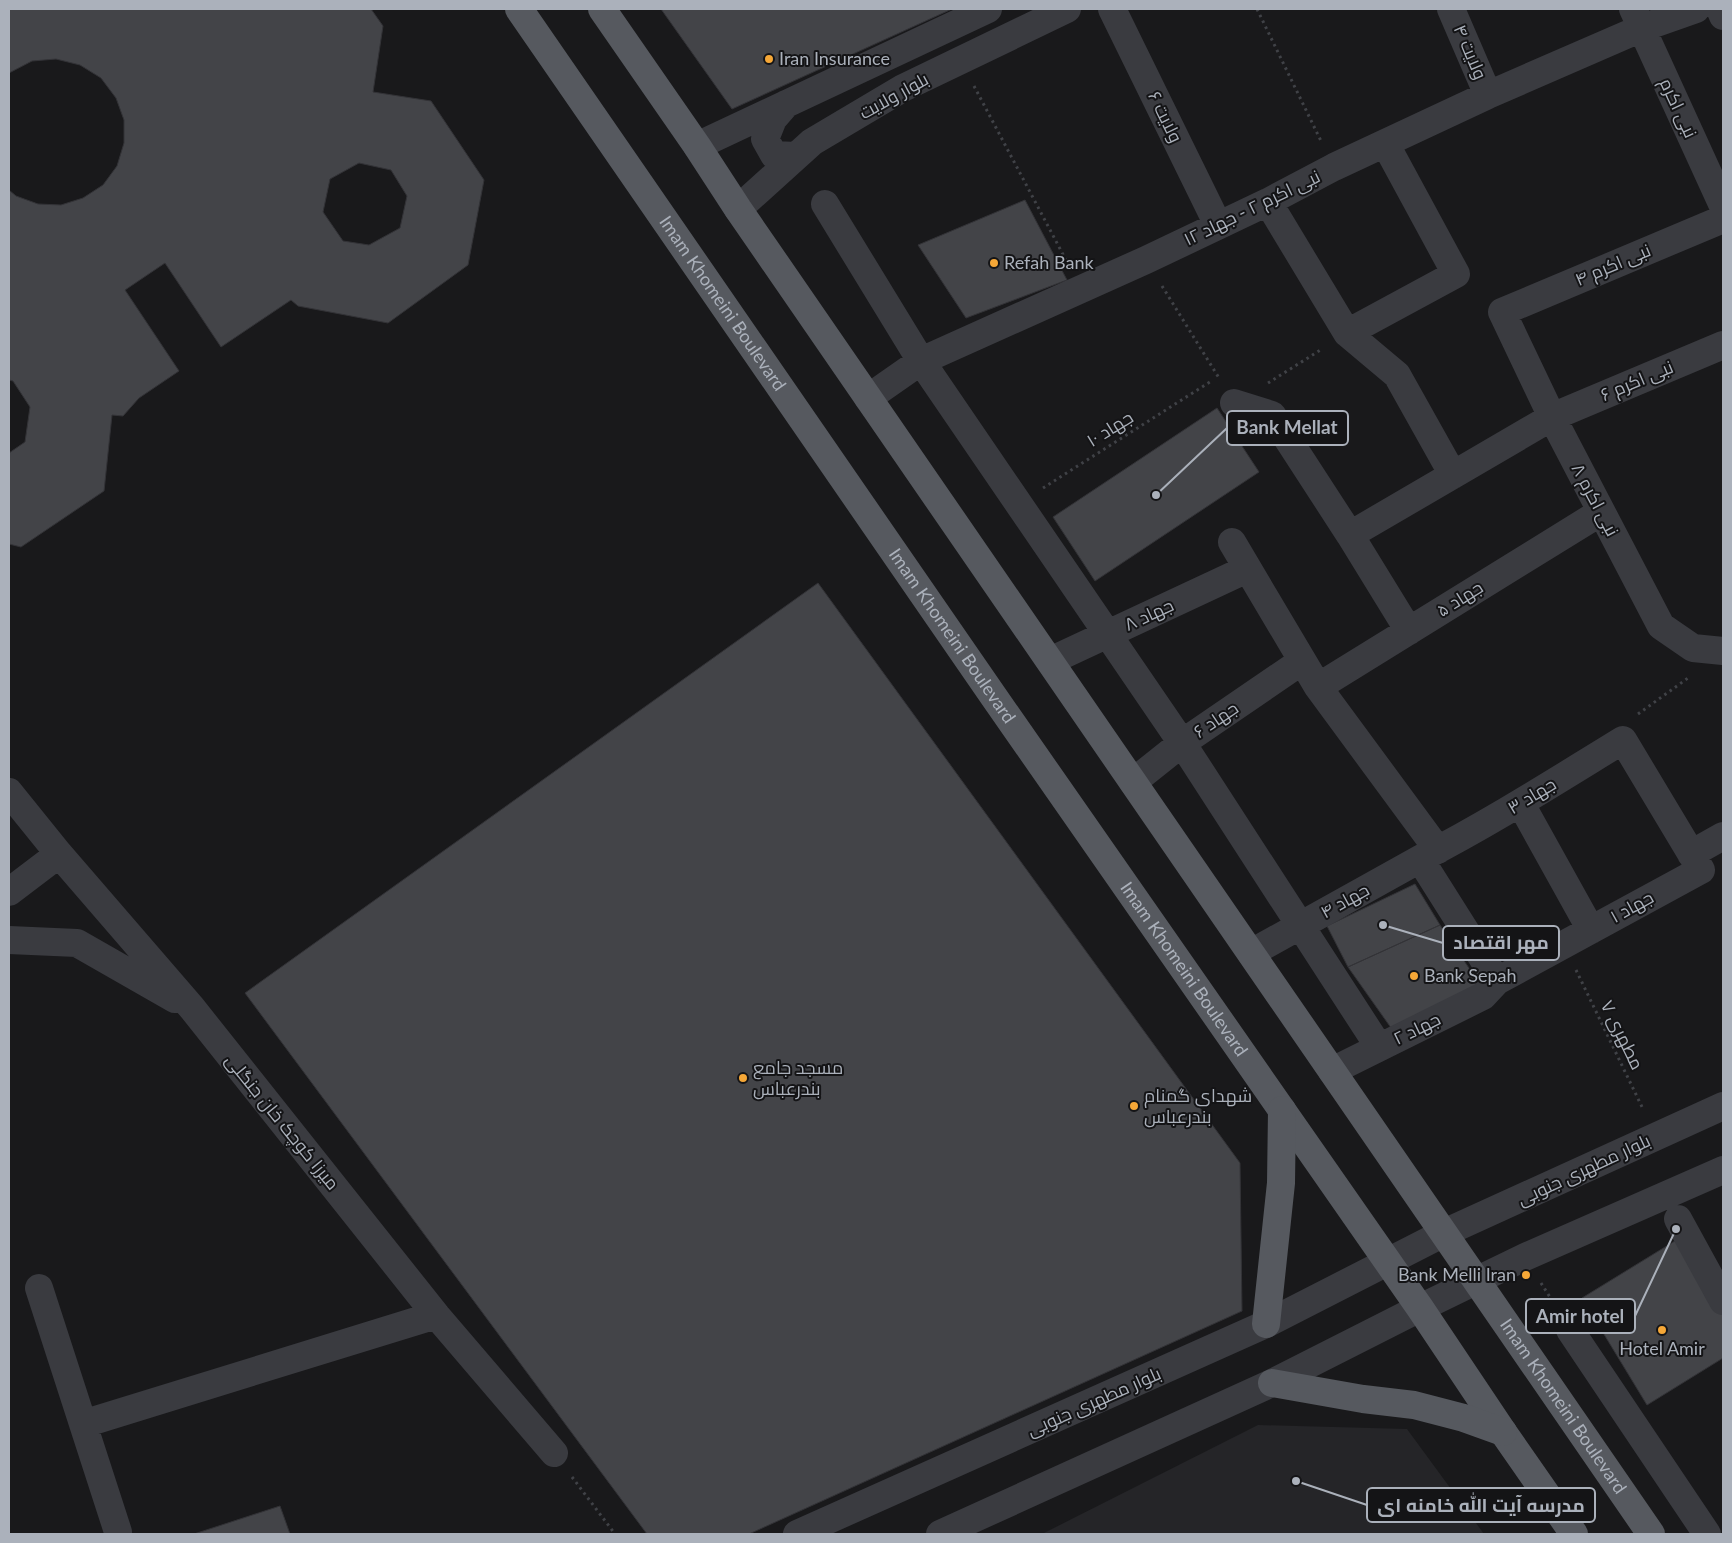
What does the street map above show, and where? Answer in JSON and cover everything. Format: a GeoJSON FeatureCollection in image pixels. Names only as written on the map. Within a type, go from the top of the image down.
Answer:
{"type":"FeatureCollection","features":[{"type":"Feature","properties":{"kind":"main road","name":"Imam Khomeini Boulevard"},"geometry":{"type":"LineString","coordinates":[[519,9],[994,697],[1420,1308]]}},
{"type":"Feature","properties":{"kind":"main road"},"geometry":{"type":"LineString","coordinates":[[602,9],[1444,1234]]}},
{"type":"Feature","properties":{"kind":"main road"},"geometry":{"type":"LineString","coordinates":[[1266,1324],[1281,1183],[1282,1110]]}},
{"type":"Feature","properties":{"kind":"main road","name":"Imam Khomeini Boulevard"},"geometry":{"type":"LineString","coordinates":[[1444,1234],[1651,1534]]}},
{"type":"Feature","properties":{"kind":"main road"},"geometry":{"type":"LineString","coordinates":[[1420,1308],[1502,1432],[1574,1534]]}},
{"type":"Feature","properties":{"kind":"main road"},"geometry":{"type":"LineString","coordinates":[[1272,1383],[1363,1399],[1414,1405],[1464,1418],[1502,1432]]}},
{"type":"Feature","properties":{"kind":"street","name":"بلوار ولایت"},"geometry":{"type":"LineString","coordinates":[[697,146],[988,9]]}},
{"type":"Feature","properties":{"kind":"street","name":"بلوار ولایت"},"geometry":{"type":"LineString","coordinates":[[738,209],[812,142],[895,93],[1068,9]]}},
{"type":"Feature","properties":{"kind":"street","name":"ولایت ۶"},"geometry":{"type":"LineString","coordinates":[[1112,9],[1218,225]]}},
{"type":"Feature","properties":{"kind":"street","name":"ولایت ۴"},"geometry":{"type":"LineString","coordinates":[[1451,9],[1488,95]]}},
{"type":"Feature","properties":{"kind":"street","name":"نبی اکرم ۲ - جهاد ۱۲"},"geometry":{"type":"LineString","coordinates":[[868,398],[921,361],[1146,260],[1268,202],[1334,167],[1488,95],[1637,19],[1696,9]]}},
{"type":"Feature","properties":{"kind":"street"},"geometry":{"type":"LineString","coordinates":[[1720,9],[1723,16]]}},
{"type":"Feature","properties":{"kind":"street","name":"نبی اکرم"},"geometry":{"type":"LineString","coordinates":[[1637,19],[1723,206]]}},
{"type":"Feature","properties":{"kind":"street"},"geometry":{"type":"LineString","coordinates":[[787,103],[773,119],[765,139],[774,155],[796,156]]}},
{"type":"Feature","properties":{"kind":"street"},"geometry":{"type":"LineString","coordinates":[[1347,333],[1456,274],[1386,143]]}},
{"type":"Feature","properties":{"kind":"street"},"geometry":{"type":"LineString","coordinates":[[1268,202],[1347,333],[1397,375],[1453,474]]}},
{"type":"Feature","properties":{"kind":"street"},"geometry":{"type":"LineString","coordinates":[[825,204],[921,361],[1182,743],[1379,1047]]}},
{"type":"Feature","properties":{"kind":"street","name":"نبی اکرم ۴"},"geometry":{"type":"LineString","coordinates":[[1502,312],[1723,219]]}},
{"type":"Feature","properties":{"kind":"street","name":"نبی اکرم ۸"},"geometry":{"type":"LineString","coordinates":[[1502,312],[1552,417],[1661,626],[1693,648],[1723,652]]}},
{"type":"Feature","properties":{"kind":"street","name":"نبی اکرم ۶"},"geometry":{"type":"LineString","coordinates":[[1350,535],[1552,417],[1723,345]]}},
{"type":"Feature","properties":{"kind":"street"},"geometry":{"type":"LineString","coordinates":[[1234,403],[1272,415],[1350,535],[1409,631]]}},
{"type":"Feature","properties":{"kind":"street","name":"جهاد ۵"},"geometry":{"type":"LineString","coordinates":[[1318,687],[1601,512]]}},
{"type":"Feature","properties":{"kind":"street"},"geometry":{"type":"LineString","coordinates":[[1232,542],[1318,687],[1429,854],[1497,981]]}},
{"type":"Feature","properties":{"kind":"street","name":"جهاد ۸"},"geometry":{"type":"LineString","coordinates":[[1050,661],[1247,569]]}},
{"type":"Feature","properties":{"kind":"street","name":"جهاد ۶"},"geometry":{"type":"LineString","coordinates":[[1133,782],[1182,743],[1302,661]]}},
{"type":"Feature","properties":{"kind":"street"},"geometry":{"type":"LineString","coordinates":[[1623,740],[1696,862]]}},
{"type":"Feature","properties":{"kind":"street","name":"جهاد ۳"},"geometry":{"type":"LineString","coordinates":[[1429,854],[1521,804],[1623,740]]}},
{"type":"Feature","properties":{"kind":"street","name":"میرزا کوچک خان جنگلی"},"geometry":{"type":"LineString","coordinates":[[9,792],[59,854],[192,1008],[436,1315],[554,1453]]}},
{"type":"Feature","properties":{"kind":"street"},"geometry":{"type":"LineString","coordinates":[[1521,804],[1591,930]]}},
{"type":"Feature","properties":{"kind":"street","name":"جهاد ۱"},"geometry":{"type":"LineString","coordinates":[[1497,981],[1591,930],[1696,862],[1723,836]]}},
{"type":"Feature","properties":{"kind":"street"},"geometry":{"type":"LineString","coordinates":[[9,892],[59,854]]}},
{"type":"Feature","properties":{"kind":"street","name":"جهاد ۴"},"geometry":{"type":"LineString","coordinates":[[1251,953],[1429,854]]}},
{"type":"Feature","properties":{"kind":"street"},"geometry":{"type":"LineString","coordinates":[[9,940],[77,943],[192,1008]]}},
{"type":"Feature","properties":{"kind":"street","name":"جهاد ۲"},"geometry":{"type":"LineString","coordinates":[[1332,1071],[1483,996],[1497,981]]}},
{"type":"Feature","properties":{"kind":"street","name":"بلوار مطهری جنوبی"},"geometry":{"type":"LineString","coordinates":[[797,1534],[1266,1324],[1444,1234],[1723,1106]]}},
{"type":"Feature","properties":{"kind":"street"},"geometry":{"type":"LineString","coordinates":[[940,1534],[1272,1383],[1525,1257],[1723,1170]]}},
{"type":"Feature","properties":{"kind":"street"},"geometry":{"type":"LineString","coordinates":[[1678,1219],[1723,1301]]}},
{"type":"Feature","properties":{"kind":"street"},"geometry":{"type":"LineString","coordinates":[[39,1288],[118,1532]]}},
{"type":"Feature","properties":{"kind":"street"},"geometry":{"type":"LineString","coordinates":[[83,1424],[436,1315]]}},
{"type":"Feature","properties":{"kind":"street"},"geometry":{"type":"LineString","coordinates":[[1570,1330],[1707,1534]]}},
{"type":"Feature","properties":{"kind":"path"},"geometry":{"type":"LineString","coordinates":[[1257,9],[1334,167]]}},
{"type":"Feature","properties":{"kind":"path"},"geometry":{"type":"LineString","coordinates":[[961,61],[1081,289]]}},
{"type":"Feature","properties":{"kind":"path"},"geometry":{"type":"LineString","coordinates":[[1146,260],[1234,403],[1347,333]]}},
{"type":"Feature","properties":{"kind":"path","name":"جهاد ۱۰"},"geometry":{"type":"LineString","coordinates":[[1018,504],[1218,377]]}},
{"type":"Feature","properties":{"kind":"path"},"geometry":{"type":"LineString","coordinates":[[1623,740],[1631,718],[1693,675]]}},
{"type":"Feature","properties":{"kind":"path","name":"مطهری ۷"},"geometry":{"type":"LineString","coordinates":[[1564,945],[1656,1136]]}},
{"type":"Feature","properties":{"kind":"path"},"geometry":{"type":"LineString","coordinates":[[1525,1257],[1570,1330]]}},
{"type":"Feature","properties":{"kind":"path"},"geometry":{"type":"LineString","coordinates":[[554,1453],[615,1534]]}},
{"type":"Feature","properties":{"kind":"shaded area"},"geometry":{"type":"Polygon","coordinates":[[[1258,1425],[1407,1429],[1484,1534],[1042,1534],[1258,1425]]]}},
{"type":"Feature","properties":{"kind":"building"},"geometry":{"type":"Polygon","coordinates":[[[9,9],[371,9],[383,26],[373,92],[431,101],[484,180],[468,265],[388,323],[298,306],[291,300],[221,347],[165,263],[125,290],[179,371],[139,398],[123,416],[112,415],[104,491],[21,547],[9,544],[9,453],[25,442],[30,407],[13,381],[9,380],[9,190],[16,196],[38,204],[61,205],[83,198],[103,185],[117,166],[124,143],[124,120],[116,98],[101,78],[80,65],[56,59],[32,61],[9,73],[9,9]],[[359,163],[330,179],[323,212],[343,241],[369,245],[400,228],[407,196],[391,170],[359,163]]]}},
{"type":"Feature","properties":{"kind":"building","name":"Iran Insurance"},"geometry":{"type":"Polygon","coordinates":[[[661,9],[952,9],[732,109],[661,9]]]}},
{"type":"Feature","properties":{"kind":"building","name":"Refah Bank"},"geometry":{"type":"Polygon","coordinates":[[[1025,200],[1067,280],[966,318],[918,245],[1025,200]]]}},
{"type":"Feature","properties":{"kind":"building"},"geometry":{"type":"Polygon","coordinates":[[[1217,408],[1259,472],[1095,581],[1053,517],[1217,408]]]}},
{"type":"Feature","properties":{"kind":"building","name":"مسجد جامع بندرعباس"},"geometry":{"type":"Polygon","coordinates":[[[818,583],[1240,1163],[1242,1311],[749,1534],[647,1534],[245,993],[818,583]]]}},
{"type":"Feature","properties":{"kind":"building"},"geometry":{"type":"Polygon","coordinates":[[[1415,884],[1440,925],[1348,967],[1327,926],[1415,884]]]}},
{"type":"Feature","properties":{"kind":"building","name":"Bank Sepah"},"geometry":{"type":"Polygon","coordinates":[[[1440,925],[1481,986],[1394,1032],[1348,967],[1440,925]]]}},
{"type":"Feature","properties":{"kind":"building","name":"Hotel Amir"},"geometry":{"type":"Polygon","coordinates":[[[1683,1236],[1723,1303],[1723,1358],[1647,1405],[1582,1298],[1683,1236]]]}},
{"type":"Feature","properties":{"kind":"building"},"geometry":{"type":"Polygon","coordinates":[[[280,1506],[290,1534],[194,1534],[280,1506]]]}},
{"type":"Feature","properties":{"kind":"place","name":"Iran Insurance"},"geometry":{"type":"Point","coordinates":[769,59]}},
{"type":"Feature","properties":{"kind":"place","name":"Refah Bank"},"geometry":{"type":"Point","coordinates":[994,263]}},
{"type":"Feature","properties":{"kind":"place","name":"Bank Mellat"},"geometry":{"type":"Point","coordinates":[1156,495]}},
{"type":"Feature","properties":{"kind":"place","name":"مهر اقتصاد"},"geometry":{"type":"Point","coordinates":[1383,925]}},
{"type":"Feature","properties":{"kind":"place","name":"Bank Sepah"},"geometry":{"type":"Point","coordinates":[1414,976]}},
{"type":"Feature","properties":{"kind":"place","name":"مسجد جامع بندرعباس"},"geometry":{"type":"Point","coordinates":[743,1078]}},
{"type":"Feature","properties":{"kind":"place","name":"شهدای گمنام بندرعباس"},"geometry":{"type":"Point","coordinates":[1134,1106]}},
{"type":"Feature","properties":{"kind":"place","name":"Amir hotel"},"geometry":{"type":"Point","coordinates":[1676,1229]}},
{"type":"Feature","properties":{"kind":"place","name":"Bank Melli Iran"},"geometry":{"type":"Point","coordinates":[1526,1275]}},
{"type":"Feature","properties":{"kind":"place","name":"Hotel Amir"},"geometry":{"type":"Point","coordinates":[1662,1330]}},
{"type":"Feature","properties":{"kind":"place","name":"مدرسه آیت الله خامنه ای"},"geometry":{"type":"Point","coordinates":[1296,1481]}}]}
